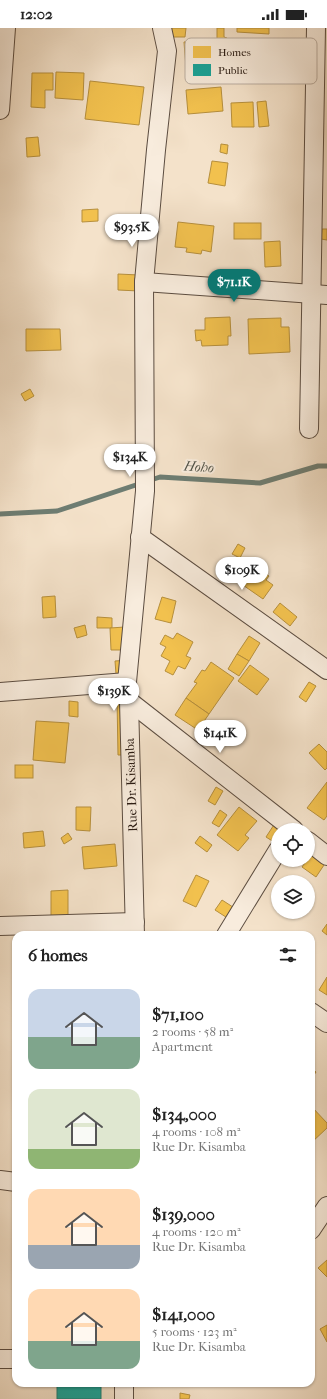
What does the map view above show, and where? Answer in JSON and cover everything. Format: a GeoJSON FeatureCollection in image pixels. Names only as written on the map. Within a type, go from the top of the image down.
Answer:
{"type":"FeatureCollection","features":[{"type":"Feature","properties":{"kind":"street"},"geometry":{"type":"LineString","coordinates":[[0,110],[6,28]]}},
{"type":"Feature","properties":{"kind":"street","name":"Rue Dr. Kisamba"},"geometry":{"type":"LineString","coordinates":[[135,928],[129,702],[127,682],[145,491],[144,282],[167,51],[162,28]]}},
{"type":"Feature","properties":{"kind":"street"},"geometry":{"type":"LineString","coordinates":[[316,28],[316,38]]}},
{"type":"Feature","properties":{"kind":"street"},"geometry":{"type":"LineString","coordinates":[[309,429],[319,294],[317,84]]}},
{"type":"Feature","properties":{"kind":"street"},"geometry":{"type":"LineString","coordinates":[[144,282],[319,294]]}},
{"type":"Feature","properties":{"kind":"street"},"geometry":{"type":"LineString","coordinates":[[140,536],[327,670]]}},
{"type":"Feature","properties":{"kind":"street"},"geometry":{"type":"LineString","coordinates":[[0,692],[127,682]]}},
{"type":"Feature","properties":{"kind":"street"},"geometry":{"type":"LineString","coordinates":[[129,702],[284,823]]}},
{"type":"Feature","properties":{"kind":"street"},"geometry":{"type":"LineString","coordinates":[[315,847],[327,856]]}},
{"type":"Feature","properties":{"kind":"street"},"geometry":{"type":"LineString","coordinates":[[228,931],[271,861]]}},
{"type":"Feature","properties":{"kind":"street"},"geometry":{"type":"LineString","coordinates":[[0,926],[135,928]]}},
{"type":"Feature","properties":{"kind":"street"},"geometry":{"type":"LineString","coordinates":[[315,1015],[327,1023]]}},
{"type":"Feature","properties":{"kind":"street"},"geometry":{"type":"LineString","coordinates":[[0,1180],[12,1182]]}},
{"type":"Feature","properties":{"kind":"street"},"geometry":{"type":"LineString","coordinates":[[315,1224],[327,1206]]}},
{"type":"Feature","properties":{"kind":"street"},"geometry":{"type":"LineString","coordinates":[[0,1358],[12,1359]]}},
{"type":"Feature","properties":{"kind":"street"},"geometry":{"type":"LineString","coordinates":[[124,1387],[124,1399]]}},
{"type":"Feature","properties":{"kind":"building: Homes"},"geometry":{"type":"Polygon","coordinates":[[[171,28],[186,28],[185,37],[170,37],[171,28]]]}},
{"type":"Feature","properties":{"kind":"building: Homes"},"geometry":{"type":"Polygon","coordinates":[[[217,28],[224,28],[224,37],[227,38],[217,38],[217,28]]]}},
{"type":"Feature","properties":{"kind":"building: Homes"},"geometry":{"type":"Polygon","coordinates":[[[237,28],[269,28],[269,34],[237,32],[237,28]]]}},
{"type":"Feature","properties":{"kind":"building: Homes"},"geometry":{"type":"Polygon","coordinates":[[[56,72],[84,73],[83,100],[55,98],[56,72]]]}},
{"type":"Feature","properties":{"kind":"building: Homes"},"geometry":{"type":"Polygon","coordinates":[[[32,73],[53,73],[53,90],[45,90],[45,108],[31,107],[32,73]]]}},
{"type":"Feature","properties":{"kind":"building: Homes"},"geometry":{"type":"Polygon","coordinates":[[[90,81],[144,87],[139,125],[85,119],[90,81]]]}},
{"type":"Feature","properties":{"kind":"building: Homes"},"geometry":{"type":"Polygon","coordinates":[[[221,87],[223,111],[188,114],[186,90],[221,87]]]}},
{"type":"Feature","properties":{"kind":"building: Homes"},"geometry":{"type":"Polygon","coordinates":[[[266,101],[269,126],[259,127],[257,102],[266,101]]]}},
{"type":"Feature","properties":{"kind":"building: Homes"},"geometry":{"type":"Polygon","coordinates":[[[253,102],[254,127],[232,127],[231,103],[253,102]]]}},
{"type":"Feature","properties":{"kind":"building: Homes"},"geometry":{"type":"Polygon","coordinates":[[[38,137],[40,156],[27,157],[26,138],[38,137]]]}},
{"type":"Feature","properties":{"kind":"building: Homes"},"geometry":{"type":"Polygon","coordinates":[[[221,144],[228,145],[227,154],[220,152],[221,144]]]}},
{"type":"Feature","properties":{"kind":"building: Homes"},"geometry":{"type":"Polygon","coordinates":[[[212,161],[228,163],[225,186],[208,183],[212,161]]]}},
{"type":"Feature","properties":{"kind":"building: Homes"},"geometry":{"type":"Polygon","coordinates":[[[98,209],[98,221],[82,222],[82,210],[98,209]]]}},
{"type":"Feature","properties":{"kind":"building: Homes"},"geometry":{"type":"Polygon","coordinates":[[[178,222],[214,226],[211,252],[202,250],[201,254],[186,252],[187,248],[175,247],[178,222]]]}},
{"type":"Feature","properties":{"kind":"building: Homes"},"geometry":{"type":"Polygon","coordinates":[[[234,223],[261,223],[261,239],[234,239],[234,223]]]}},
{"type":"Feature","properties":{"kind":"building: Homes"},"geometry":{"type":"Polygon","coordinates":[[[322,229],[327,229],[327,240],[321,239],[322,229]]]}},
{"type":"Feature","properties":{"kind":"building: Homes"},"geometry":{"type":"Polygon","coordinates":[[[280,241],[281,266],[265,267],[264,242],[280,241]]]}},
{"type":"Feature","properties":{"kind":"building: Homes"},"geometry":{"type":"Polygon","coordinates":[[[118,274],[139,275],[139,291],[118,290],[118,274]]]}},
{"type":"Feature","properties":{"kind":"building: Homes"},"geometry":{"type":"Polygon","coordinates":[[[230,317],[231,336],[228,336],[228,345],[202,346],[201,340],[196,341],[195,330],[205,330],[205,318],[230,317]]]}},
{"type":"Feature","properties":{"kind":"building: Homes"},"geometry":{"type":"Polygon","coordinates":[[[281,318],[281,327],[289,327],[290,352],[249,354],[248,319],[281,318]]]}},
{"type":"Feature","properties":{"kind":"building: Homes"},"geometry":{"type":"Polygon","coordinates":[[[26,329],[60,329],[61,350],[26,351],[26,329]]]}},
{"type":"Feature","properties":{"kind":"building: Homes"},"geometry":{"type":"Polygon","coordinates":[[[30,389],[34,396],[25,401],[21,394],[30,389]]]}},
{"type":"Feature","properties":{"kind":"building: Homes"},"geometry":{"type":"Polygon","coordinates":[[[238,544],[245,548],[240,558],[232,554],[238,544]]]}},
{"type":"Feature","properties":{"kind":"building: Homes"},"geometry":{"type":"Polygon","coordinates":[[[253,564],[269,576],[266,580],[273,585],[263,599],[240,583],[253,564]]]}},
{"type":"Feature","properties":{"kind":"building: Homes"},"geometry":{"type":"Polygon","coordinates":[[[55,596],[56,617],[43,618],[42,597],[55,596]]]}},
{"type":"Feature","properties":{"kind":"building: Homes"},"geometry":{"type":"Polygon","coordinates":[[[162,597],[176,601],[171,623],[155,619],[162,597]]]}},
{"type":"Feature","properties":{"kind":"building: Homes"},"geometry":{"type":"Polygon","coordinates":[[[280,603],[297,617],[290,626],[273,612],[280,603]]]}},
{"type":"Feature","properties":{"kind":"building: Homes"},"geometry":{"type":"Polygon","coordinates":[[[97,617],[112,618],[112,628],[97,628],[97,617]]]}},
{"type":"Feature","properties":{"kind":"building: Homes"},"geometry":{"type":"Polygon","coordinates":[[[85,625],[87,635],[77,638],[74,628],[85,625]]]}},
{"type":"Feature","properties":{"kind":"building: Homes"},"geometry":{"type":"Polygon","coordinates":[[[125,627],[126,650],[111,650],[110,628],[125,627]]]}},
{"type":"Feature","properties":{"kind":"building: Homes"},"geometry":{"type":"Polygon","coordinates":[[[177,633],[193,642],[186,656],[191,658],[185,669],[178,666],[173,675],[165,671],[170,661],[161,656],[166,647],[160,644],[165,635],[173,639],[177,633]]]}},
{"type":"Feature","properties":{"kind":"building: Homes"},"geometry":{"type":"Polygon","coordinates":[[[249,636],[260,643],[249,661],[237,654],[249,636]]]}},
{"type":"Feature","properties":{"kind":"building: Homes"},"geometry":{"type":"Polygon","coordinates":[[[237,654],[249,661],[239,676],[228,669],[237,654]]]}},
{"type":"Feature","properties":{"kind":"building: Homes"},"geometry":{"type":"Polygon","coordinates":[[[130,660],[130,674],[116,674],[115,661],[130,660]]]}},
{"type":"Feature","properties":{"kind":"building: Homes"},"geometry":{"type":"Polygon","coordinates":[[[211,662],[234,678],[209,714],[186,698],[197,683],[194,682],[202,670],[205,671],[211,662]]]}},
{"type":"Feature","properties":{"kind":"building: Homes"},"geometry":{"type":"Polygon","coordinates":[[[250,665],[269,679],[257,695],[238,681],[250,665]]]}},
{"type":"Feature","properties":{"kind":"building: Homes"},"geometry":{"type":"Polygon","coordinates":[[[309,682],[316,686],[306,702],[299,697],[309,682]]]}},
{"type":"Feature","properties":{"kind":"building: Homes"},"geometry":{"type":"Polygon","coordinates":[[[186,698],[209,714],[198,730],[175,715],[186,698]]]}},
{"type":"Feature","properties":{"kind":"building: Homes"},"geometry":{"type":"Polygon","coordinates":[[[117,699],[134,699],[134,755],[118,755],[117,699]]]}},
{"type":"Feature","properties":{"kind":"building: Homes"},"geometry":{"type":"Polygon","coordinates":[[[69,701],[78,702],[78,717],[69,716],[69,701]]]}},
{"type":"Feature","properties":{"kind":"building: Homes"},"geometry":{"type":"Polygon","coordinates":[[[36,721],[69,723],[65,763],[33,760],[36,721]]]}},
{"type":"Feature","properties":{"kind":"building: Homes"},"geometry":{"type":"Polygon","coordinates":[[[319,744],[327,752],[327,768],[325,770],[309,753],[319,744]]]}},
{"type":"Feature","properties":{"kind":"building: Homes"},"geometry":{"type":"Polygon","coordinates":[[[15,765],[33,765],[33,778],[15,778],[15,765]]]}},
{"type":"Feature","properties":{"kind":"building: Homes"},"geometry":{"type":"Polygon","coordinates":[[[327,782],[327,816],[324,820],[307,808],[327,782]]]}},
{"type":"Feature","properties":{"kind":"building: Homes"},"geometry":{"type":"Polygon","coordinates":[[[216,787],[223,791],[215,805],[208,801],[216,787]]]}},
{"type":"Feature","properties":{"kind":"building: Homes"},"geometry":{"type":"Polygon","coordinates":[[[76,807],[91,807],[90,831],[76,830],[76,807]]]}},
{"type":"Feature","properties":{"kind":"building: Homes"},"geometry":{"type":"Polygon","coordinates":[[[239,807],[257,821],[245,835],[249,838],[238,851],[217,835],[239,807]]]}},
{"type":"Feature","properties":{"kind":"building: Homes"},"geometry":{"type":"Polygon","coordinates":[[[220,810],[227,815],[219,827],[212,823],[220,810]]]}},
{"type":"Feature","properties":{"kind":"building: Homes"},"geometry":{"type":"Polygon","coordinates":[[[281,814],[283,823],[275,823],[281,814]]]}},
{"type":"Feature","properties":{"kind":"building: Homes"},"geometry":{"type":"Polygon","coordinates":[[[271,829],[271,840],[266,837],[271,829]]]}},
{"type":"Feature","properties":{"kind":"building: Homes"},"geometry":{"type":"Polygon","coordinates":[[[43,831],[45,846],[24,848],[23,833],[43,831]]]}},
{"type":"Feature","properties":{"kind":"building: Homes"},"geometry":{"type":"Polygon","coordinates":[[[68,833],[72,839],[64,844],[61,838],[68,833]]]}},
{"type":"Feature","properties":{"kind":"building: Homes"},"geometry":{"type":"Polygon","coordinates":[[[200,836],[212,845],[207,852],[195,843],[200,836]]]}},
{"type":"Feature","properties":{"kind":"building: Homes"},"geometry":{"type":"Polygon","coordinates":[[[115,844],[117,866],[84,869],[82,847],[115,844]]]}},
{"type":"Feature","properties":{"kind":"building: Homes"},"geometry":{"type":"Polygon","coordinates":[[[315,855],[326,862],[316,877],[302,867],[315,867],[315,855]]]}},
{"type":"Feature","properties":{"kind":"building: Homes"},"geometry":{"type":"Polygon","coordinates":[[[196,875],[209,881],[196,907],[183,901],[196,875]]]}},
{"type":"Feature","properties":{"kind":"building: Homes"},"geometry":{"type":"Polygon","coordinates":[[[68,890],[68,918],[51,918],[51,891],[68,890]]]}},
{"type":"Feature","properties":{"kind":"building: Homes"},"geometry":{"type":"Polygon","coordinates":[[[222,900],[236,909],[229,919],[215,910],[222,900]]]}},
{"type":"Feature","properties":{"kind":"building: Homes"},"geometry":{"type":"Polygon","coordinates":[[[327,924],[327,935],[322,931],[327,924]]]}},
{"type":"Feature","properties":{"kind":"building: Homes"},"geometry":{"type":"Polygon","coordinates":[[[75,927],[94,928],[94,931],[74,931],[75,927]]]}},
{"type":"Feature","properties":{"kind":"building: Homes"},"geometry":{"type":"Polygon","coordinates":[[[327,977],[327,995],[319,990],[327,977]]]}},
{"type":"Feature","properties":{"kind":"building: Homes"},"geometry":{"type":"Polygon","coordinates":[[[315,1110],[327,1123],[327,1128],[315,1139],[315,1110]]]}},
{"type":"Feature","properties":{"kind":"building: Homes"},"geometry":{"type":"Polygon","coordinates":[[[327,1260],[327,1277],[318,1268],[327,1260]]]}},
{"type":"Feature","properties":{"kind":"building: Homes"},"geometry":{"type":"Polygon","coordinates":[[[327,1325],[327,1342],[320,1329],[327,1325]]]}},
{"type":"Feature","properties":{"kind":"building: Homes"},"geometry":{"type":"Polygon","coordinates":[[[180,1393],[190,1395],[189,1399],[180,1399],[180,1393]]]}},
{"type":"Feature","properties":{"kind":"building: Public"},"geometry":{"type":"Polygon","coordinates":[[[57,1387],[101,1387],[101,1399],[57,1399],[57,1387]]]}},
{"type":"Feature","properties":{"kind":"waterway","name":"Hoho"},"geometry":{"type":"LineString","coordinates":[[0,514],[57,511],[160,477],[260,483],[318,466],[327,466]]}}]}
